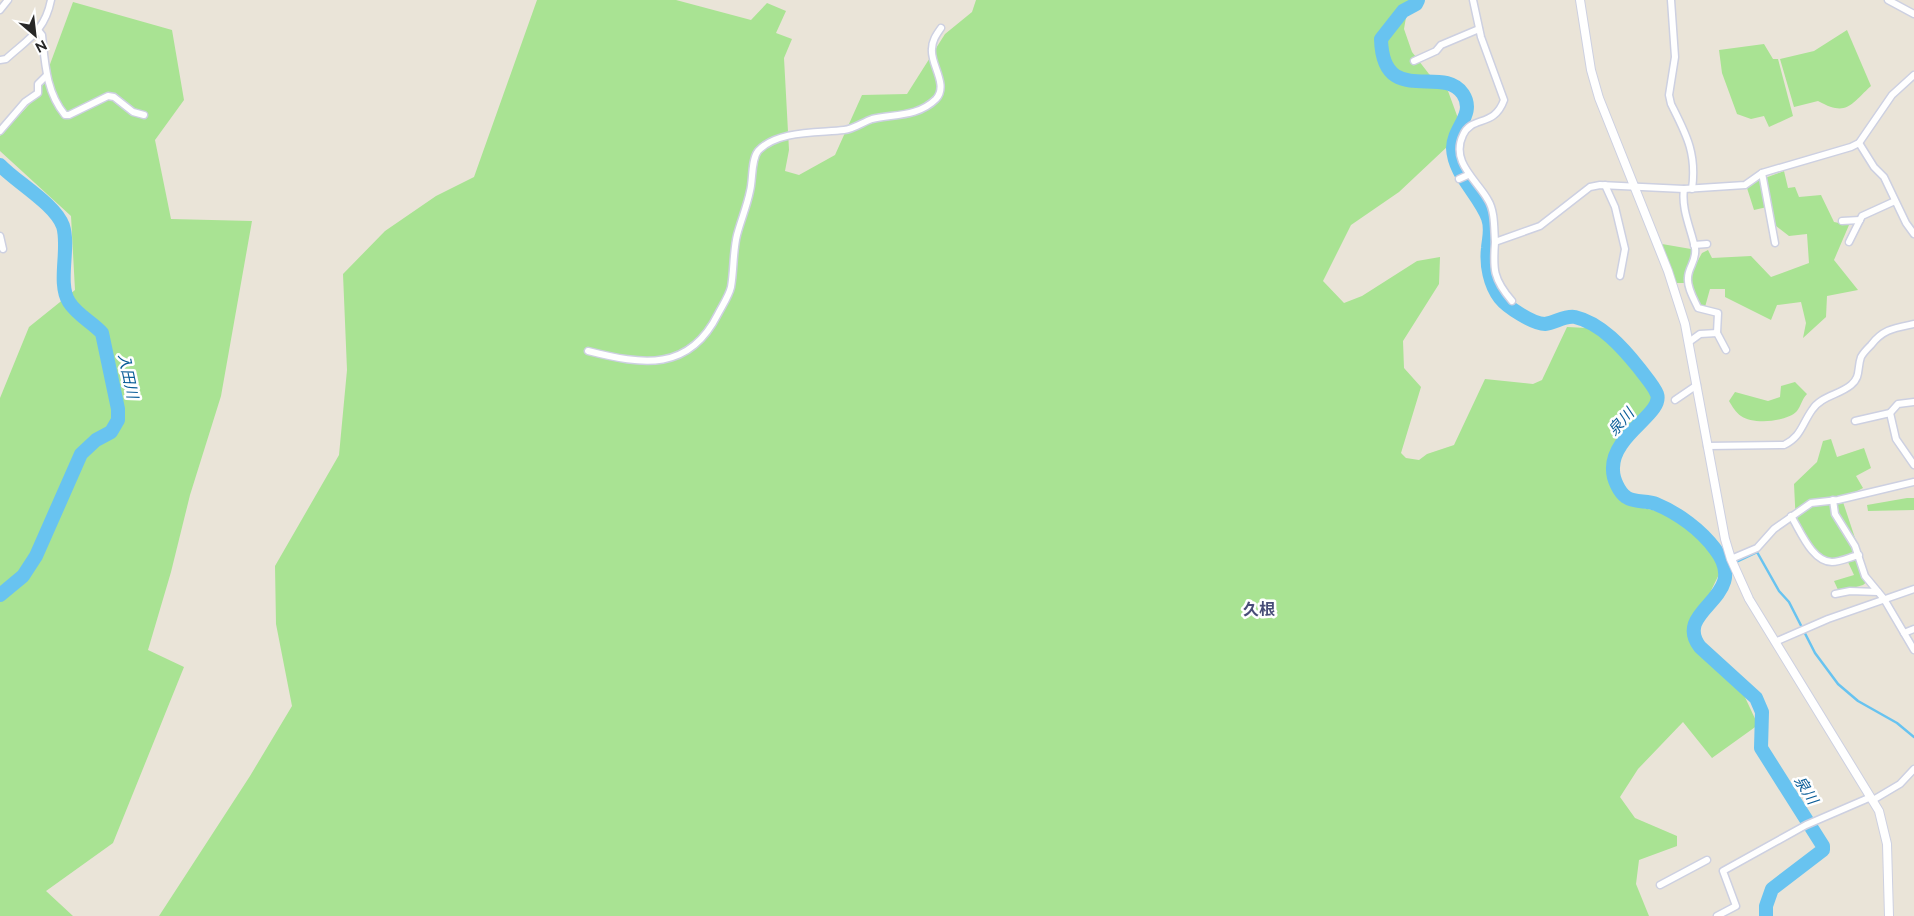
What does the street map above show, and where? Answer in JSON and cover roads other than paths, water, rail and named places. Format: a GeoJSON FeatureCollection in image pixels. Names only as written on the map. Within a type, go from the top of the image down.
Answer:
{"type":"FeatureCollection","features":[{"type":"Feature","properties":{"kind":"street"},"geometry":{"type":"LineString","coordinates":[[0,10],[8,0]]}},
{"type":"Feature","properties":{"kind":"street"},"geometry":{"type":"LineString","coordinates":[[0,60],[6,58],[38,30],[48,18],[51,0]]}},
{"type":"Feature","properties":{"kind":"street"},"geometry":{"type":"LineString","coordinates":[[1472,0],[1479,29],[1504,100],[1500,113],[1488,120],[1472,124],[1465,130],[1460,148],[1461,160],[1468,175],[1492,207],[1495,242],[1493,270],[1499,286],[1512,300]]}},
{"type":"Feature","properties":{"kind":"street"},"geometry":{"type":"LineString","coordinates":[[1580,0],[1591,70],[1600,98],[1678,298],[1689,342],[1707,446],[1730,559],[1749,599],[1879,811],[1887,844],[1889,916]]}},
{"type":"Feature","properties":{"kind":"street"},"geometry":{"type":"LineString","coordinates":[[1671,0],[1675,58],[1669,95],[1693,156],[1695,168],[1692,189]]}},
{"type":"Feature","properties":{"kind":"street"},"geometry":{"type":"LineString","coordinates":[[1888,0],[1914,14]]}},
{"type":"Feature","properties":{"kind":"street"},"geometry":{"type":"LineString","coordinates":[[588,351],[607,356],[664,361],[680,355],[697,345],[709,332],[730,289],[737,235],[752,182],[755,156],[759,150],[780,138],[822,130],[846,130],[871,120],[908,114],[927,106],[937,98],[941,86],[931,51],[933,40],[941,28]]}},
{"type":"Feature","properties":{"kind":"street"},"geometry":{"type":"LineString","coordinates":[[1414,60],[1436,51],[1441,45],[1479,29]]}},
{"type":"Feature","properties":{"kind":"street"},"geometry":{"type":"LineString","coordinates":[[38,30],[42,36],[46,76],[60,109],[65,115],[69,115],[108,96],[114,97],[132,112],[144,114]]}},
{"type":"Feature","properties":{"kind":"street"},"geometry":{"type":"LineString","coordinates":[[1495,242],[1540,226],[1590,186],[1605,185],[1684,190],[1745,185],[1762,173],[1838,152],[1859,143],[1892,95],[1914,75]]}},
{"type":"Feature","properties":{"kind":"street"},"geometry":{"type":"LineString","coordinates":[[0,131],[25,102],[38,93],[38,84],[46,76]]}},
{"type":"Feature","properties":{"kind":"street"},"geometry":{"type":"LineString","coordinates":[[1859,143],[1874,167],[1884,177],[1894,201],[1914,234]]}},
{"type":"Feature","properties":{"kind":"street"},"geometry":{"type":"LineString","coordinates":[[1762,173],[1775,243]]}},
{"type":"Feature","properties":{"kind":"street"},"geometry":{"type":"LineString","coordinates":[[1459,180],[1468,175]]}},
{"type":"Feature","properties":{"kind":"street"},"geometry":{"type":"LineString","coordinates":[[1605,185],[1615,207],[1625,249],[1620,276]]}},
{"type":"Feature","properties":{"kind":"street"},"geometry":{"type":"LineString","coordinates":[[1684,190],[1686,210],[1694,245],[1694,264],[1688,277],[1690,290],[1698,308],[1718,313],[1717,333],[1726,350]]}},
{"type":"Feature","properties":{"kind":"street"},"geometry":{"type":"LineString","coordinates":[[1849,242],[1862,216],[1894,201]]}},
{"type":"Feature","properties":{"kind":"street"},"geometry":{"type":"LineString","coordinates":[[1842,221],[1860,220]]}},
{"type":"Feature","properties":{"kind":"street"},"geometry":{"type":"LineString","coordinates":[[0,236],[3,250]]}},
{"type":"Feature","properties":{"kind":"street"},"geometry":{"type":"LineString","coordinates":[[1694,245],[1707,244]]}},
{"type":"Feature","properties":{"kind":"street"},"geometry":{"type":"LineString","coordinates":[[1707,446],[1784,445],[1792,441],[1800,433],[1818,402],[1851,385],[1856,379],[1859,375],[1861,356],[1878,335],[1889,328],[1914,324]]}},
{"type":"Feature","properties":{"kind":"street"},"geometry":{"type":"LineString","coordinates":[[1689,342],[1700,334],[1717,333]]}},
{"type":"Feature","properties":{"kind":"street"},"geometry":{"type":"LineString","coordinates":[[1675,400],[1697,385]]}},
{"type":"Feature","properties":{"kind":"street"},"geometry":{"type":"LineString","coordinates":[[1855,421],[1890,413],[1898,404],[1914,402]]}},
{"type":"Feature","properties":{"kind":"street"},"geometry":{"type":"LineString","coordinates":[[1890,413],[1896,439],[1914,464]]}},
{"type":"Feature","properties":{"kind":"street"},"geometry":{"type":"LineString","coordinates":[[1730,559],[1757,548],[1774,529],[1811,503],[1914,482]]}},
{"type":"Feature","properties":{"kind":"street"},"geometry":{"type":"LineString","coordinates":[[1833,500],[1836,514],[1858,554],[1865,576],[1884,599],[1914,650]]}},
{"type":"Feature","properties":{"kind":"street"},"geometry":{"type":"LineString","coordinates":[[1791,516],[1811,549],[1821,559],[1837,562],[1858,554]]}},
{"type":"Feature","properties":{"kind":"street"},"geometry":{"type":"LineString","coordinates":[[1775,642],[1799,631],[1914,589]]}},
{"type":"Feature","properties":{"kind":"street"},"geometry":{"type":"LineString","coordinates":[[1835,594],[1878,592]]}},
{"type":"Feature","properties":{"kind":"street"},"geometry":{"type":"LineString","coordinates":[[1904,633],[1914,629]]}},
{"type":"Feature","properties":{"kind":"street"},"geometry":{"type":"LineString","coordinates":[[1717,916],[1736,906],[1724,871],[1806,825],[1872,799],[1900,784],[1914,769]]}},
{"type":"Feature","properties":{"kind":"street"},"geometry":{"type":"LineString","coordinates":[[1660,885],[1707,860]]}},
{"type":"Feature","properties":{"kind":"waterway","name":"泉川"},"geometry":{"type":"LineString","coordinates":[[1418,0],[1416,4],[1403,11],[1381,39],[1384,60],[1392,73],[1403,79],[1442,82],[1454,86],[1463,94],[1467,108],[1466,115],[1454,141],[1454,158],[1462,176],[1488,218],[1490,229],[1488,268],[1491,281],[1497,293],[1503,302],[1514,310],[1540,323],[1545,324],[1571,317],[1585,320],[1611,337],[1633,360],[1654,388],[1657,394],[1657,402],[1646,418],[1620,446],[1613,470],[1617,485],[1623,495],[1629,499],[1656,504],[1673,512],[1688,523],[1703,535],[1715,549],[1724,566],[1725,580],[1719,592],[1695,623],[1694,634],[1700,647],[1756,698],[1762,712],[1761,748],[1823,846],[1823,850],[1772,889],[1766,906],[1766,916]]}},
{"type":"Feature","properties":{"kind":"waterway","name":"入田川"},"geometry":{"type":"LineString","coordinates":[[0,165],[44,202],[59,218],[63,226],[65,235],[64,285],[66,294],[76,311],[102,333],[118,409],[118,420],[111,432],[96,440],[81,454],[36,556],[23,576],[0,595]]}},
{"type":"Feature","properties":{"kind":"waterway"},"geometry":{"type":"LineString","coordinates":[[1723,568],[1757,552],[1779,591],[1789,602],[1815,653],[1838,684],[1858,701],[1897,723],[1914,737]]}},
{"type":"Feature","properties":{"kind":"district","name":"久根"},"geometry":{"type":"Point","coordinates":[1259,609]}}]}
